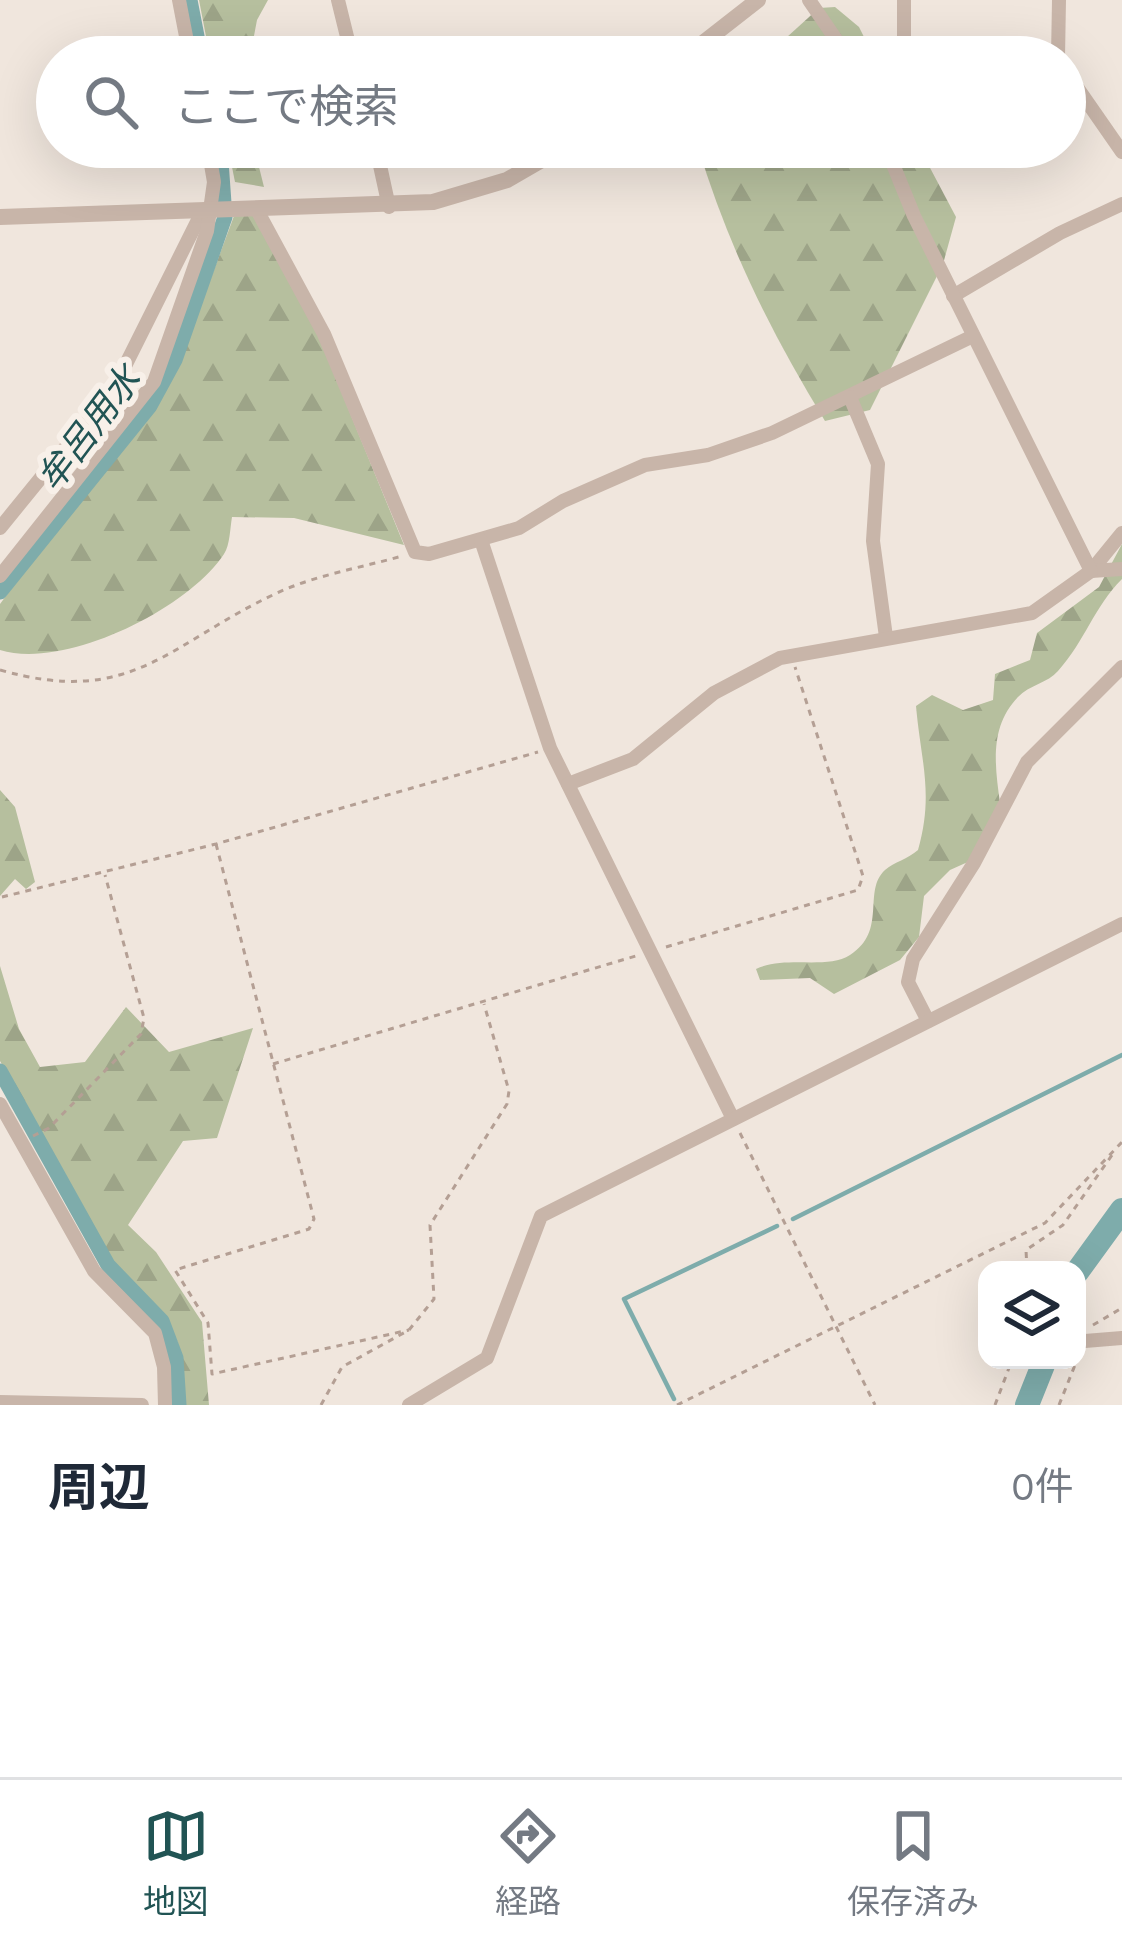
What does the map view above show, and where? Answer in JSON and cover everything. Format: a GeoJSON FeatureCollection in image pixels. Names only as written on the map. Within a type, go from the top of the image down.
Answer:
{"type":"FeatureCollection","features":[{"type":"Feature","properties":{"kind":"street"},"geometry":{"type":"LineString","coordinates":[[179,0],[186,36]]}},
{"type":"Feature","properties":{"kind":"street"},"geometry":{"type":"LineString","coordinates":[[338,0],[347,36]]}},
{"type":"Feature","properties":{"kind":"street"},"geometry":{"type":"LineString","coordinates":[[712,36],[758,0]]}},
{"type":"Feature","properties":{"kind":"street"},"geometry":{"type":"LineString","coordinates":[[809,0],[834,36]]}},
{"type":"Feature","properties":{"kind":"street"},"geometry":{"type":"LineString","coordinates":[[904,0],[905,36]]}},
{"type":"Feature","properties":{"kind":"street"},"geometry":{"type":"LineString","coordinates":[[1058,36],[1059,0]]}},
{"type":"Feature","properties":{"kind":"street"},"geometry":{"type":"LineString","coordinates":[[1086,100],[1122,152]]}},
{"type":"Feature","properties":{"kind":"street"},"geometry":{"type":"LineString","coordinates":[[0,576],[154,382],[211,210],[209,168]]}},
{"type":"Feature","properties":{"kind":"street"},"geometry":{"type":"LineString","coordinates":[[381,168],[389,206]]}},
{"type":"Feature","properties":{"kind":"street"},"geometry":{"type":"LineString","coordinates":[[0,217],[389,206],[475,192],[522,168]]}},
{"type":"Feature","properties":{"kind":"street"},"geometry":{"type":"LineString","coordinates":[[895,168],[953,296],[1091,571]]}},
{"type":"Feature","properties":{"kind":"street"},"geometry":{"type":"LineString","coordinates":[[953,296],[1060,232],[1122,204]]}},
{"type":"Feature","properties":{"kind":"street"},"geometry":{"type":"LineString","coordinates":[[0,528],[114,388],[211,210]]}},
{"type":"Feature","properties":{"kind":"street"},"geometry":{"type":"LineString","coordinates":[[247,210],[324,334],[415,551],[429,554],[519,528],[562,501],[645,465],[728,450],[973,336]]}},
{"type":"Feature","properties":{"kind":"street"},"geometry":{"type":"LineString","coordinates":[[850,397],[878,464],[872,541],[886,637]]}},
{"type":"Feature","properties":{"kind":"street"},"geometry":{"type":"LineString","coordinates":[[568,784],[633,760],[714,693],[764,665],[808,649],[1032,613],[1091,571],[1122,532]]}},
{"type":"Feature","properties":{"kind":"street"},"geometry":{"type":"LineString","coordinates":[[481,540],[550,748],[733,1119]]}},
{"type":"Feature","properties":{"kind":"street"},"geometry":{"type":"LineString","coordinates":[[1091,571],[1122,569]]}},
{"type":"Feature","properties":{"kind":"street"},"geometry":{"type":"LineString","coordinates":[[928,1021],[908,982],[913,959],[974,863],[1027,762],[1122,667]]}},
{"type":"Feature","properties":{"kind":"street"},"geometry":{"type":"LineString","coordinates":[[409,1405],[487,1358],[541,1216],[1122,924]]}},
{"type":"Feature","properties":{"kind":"street"},"geometry":{"type":"LineString","coordinates":[[0,1104],[94,1271],[154,1333],[164,1367],[165,1405]]}},
{"type":"Feature","properties":{"kind":"street"},"geometry":{"type":"LineString","coordinates":[[1086,1341],[1122,1338]]}},
{"type":"Feature","properties":{"kind":"street"},"geometry":{"type":"LineString","coordinates":[[0,1402],[142,1405]]}},
{"type":"Feature","properties":{"kind":"path"},"geometry":{"type":"LineString","coordinates":[[0,670],[61,681],[127,675],[177,654],[230,615],[283,590],[415,551]]}},
{"type":"Feature","properties":{"kind":"path"},"geometry":{"type":"LineString","coordinates":[[2,897],[216,844],[550,748]]}},
{"type":"Feature","properties":{"kind":"path"},"geometry":{"type":"LineString","coordinates":[[216,844],[314,1220],[309,1229],[176,1270],[208,1323],[212,1374],[409,1330]]}},
{"type":"Feature","properties":{"kind":"path"},"geometry":{"type":"LineString","coordinates":[[38,1133],[127,1054],[141,1034],[144,1018],[104,872]]}},
{"type":"Feature","properties":{"kind":"path"},"geometry":{"type":"LineString","coordinates":[[321,1405],[342,1367],[409,1330],[434,1299],[430,1226],[507,1104],[509,1091],[484,1004]]}},
{"type":"Feature","properties":{"kind":"path"},"geometry":{"type":"LineString","coordinates":[[733,1119],[875,1405]]}},
{"type":"Feature","properties":{"kind":"path"},"geometry":{"type":"LineString","coordinates":[[677,1405],[1045,1223],[1122,1142]]}},
{"type":"Feature","properties":{"kind":"path"},"geometry":{"type":"LineString","coordinates":[[1027,1261],[1026,1250],[1064,1226],[1115,1148]]}},
{"type":"Feature","properties":{"kind":"path"},"geometry":{"type":"LineString","coordinates":[[994,1405],[1008,1369]]}},
{"type":"Feature","properties":{"kind":"path"},"geometry":{"type":"LineString","coordinates":[[1059,1405],[1073,1369]]}},
{"type":"Feature","properties":{"kind":"green space"},"geometry":{"type":"Polygon","coordinates":[[[199,0],[268,0],[254,36],[206,36],[199,0]]]}},
{"type":"Feature","properties":{"kind":"green space"},"geometry":{"type":"Polygon","coordinates":[[[835,7],[864,36],[788,36],[819,8],[835,7]]]}},
{"type":"Feature","properties":{"kind":"green space"},"geometry":{"type":"Polygon","coordinates":[[[232,168],[259,168],[264,187],[235,182],[232,168]]]}},
{"type":"Feature","properties":{"kind":"green space"},"geometry":{"type":"Polygon","coordinates":[[[705,168],[930,168],[956,217],[943,264],[870,410],[825,421],[752,288],[705,168]]]}},
{"type":"Feature","properties":{"kind":"green space"},"geometry":{"type":"Polygon","coordinates":[[[237,208],[251,212],[319,337],[404,545],[294,518],[232,517],[224,554],[207,575],[154,614],[90,643],[57,651],[0,650],[0,604],[153,399],[190,334],[237,208]]]}},
{"type":"Feature","properties":{"kind":"green space"},"geometry":{"type":"Polygon","coordinates":[[[1122,544],[1122,579],[1067,660],[1054,675],[1022,693],[1002,721],[996,747],[1000,803],[970,861],[950,870],[924,896],[919,937],[900,960],[834,994],[810,978],[760,980],[756,969],[780,963],[830,962],[861,945],[872,923],[878,879],[918,850],[923,830],[925,778],[916,706],[932,695],[963,710],[993,700],[995,674],[1030,660],[1037,633],[1099,587],[1122,544]]]}},
{"type":"Feature","properties":{"kind":"green space"},"geometry":{"type":"Polygon","coordinates":[[[0,790],[15,807],[35,882],[26,889],[15,879],[0,896],[0,790]]]}},
{"type":"Feature","properties":{"kind":"green space"},"geometry":{"type":"Polygon","coordinates":[[[0,966],[19,1029],[40,1067],[85,1062],[126,1007],[169,1052],[253,1028],[217,1138],[183,1141],[128,1225],[156,1252],[202,1322],[209,1405],[184,1405],[178,1343],[166,1317],[113,1261],[0,1061],[0,966]]]}},
{"type":"Feature","properties":{"kind":"waterway","name":"牟呂用水"},"geometry":{"type":"LineString","coordinates":[[190,0],[197,36]]}},
{"type":"Feature","properties":{"kind":"waterway","name":"牟呂用水"},"geometry":{"type":"LineString","coordinates":[[0,592],[150,406],[175,360],[225,217],[222,168]]}},
{"type":"Feature","properties":{"kind":"waterway"},"geometry":{"type":"LineString","coordinates":[[793,1219],[1122,1055]]}},
{"type":"Feature","properties":{"kind":"waterway","name":"牟呂用水"},"geometry":{"type":"LineString","coordinates":[[0,1071],[108,1265],[162,1321],[176,1358],[179,1405]]}},
{"type":"Feature","properties":{"kind":"waterway"},"geometry":{"type":"LineString","coordinates":[[1085,1261],[1122,1210]]}},
{"type":"Feature","properties":{"kind":"waterway"},"geometry":{"type":"LineString","coordinates":[[674,1399],[624,1299],[777,1226]]}},
{"type":"Feature","properties":{"kind":"waterway"},"geometry":{"type":"LineString","coordinates":[[1027,1405],[1041,1369]]}}]}
